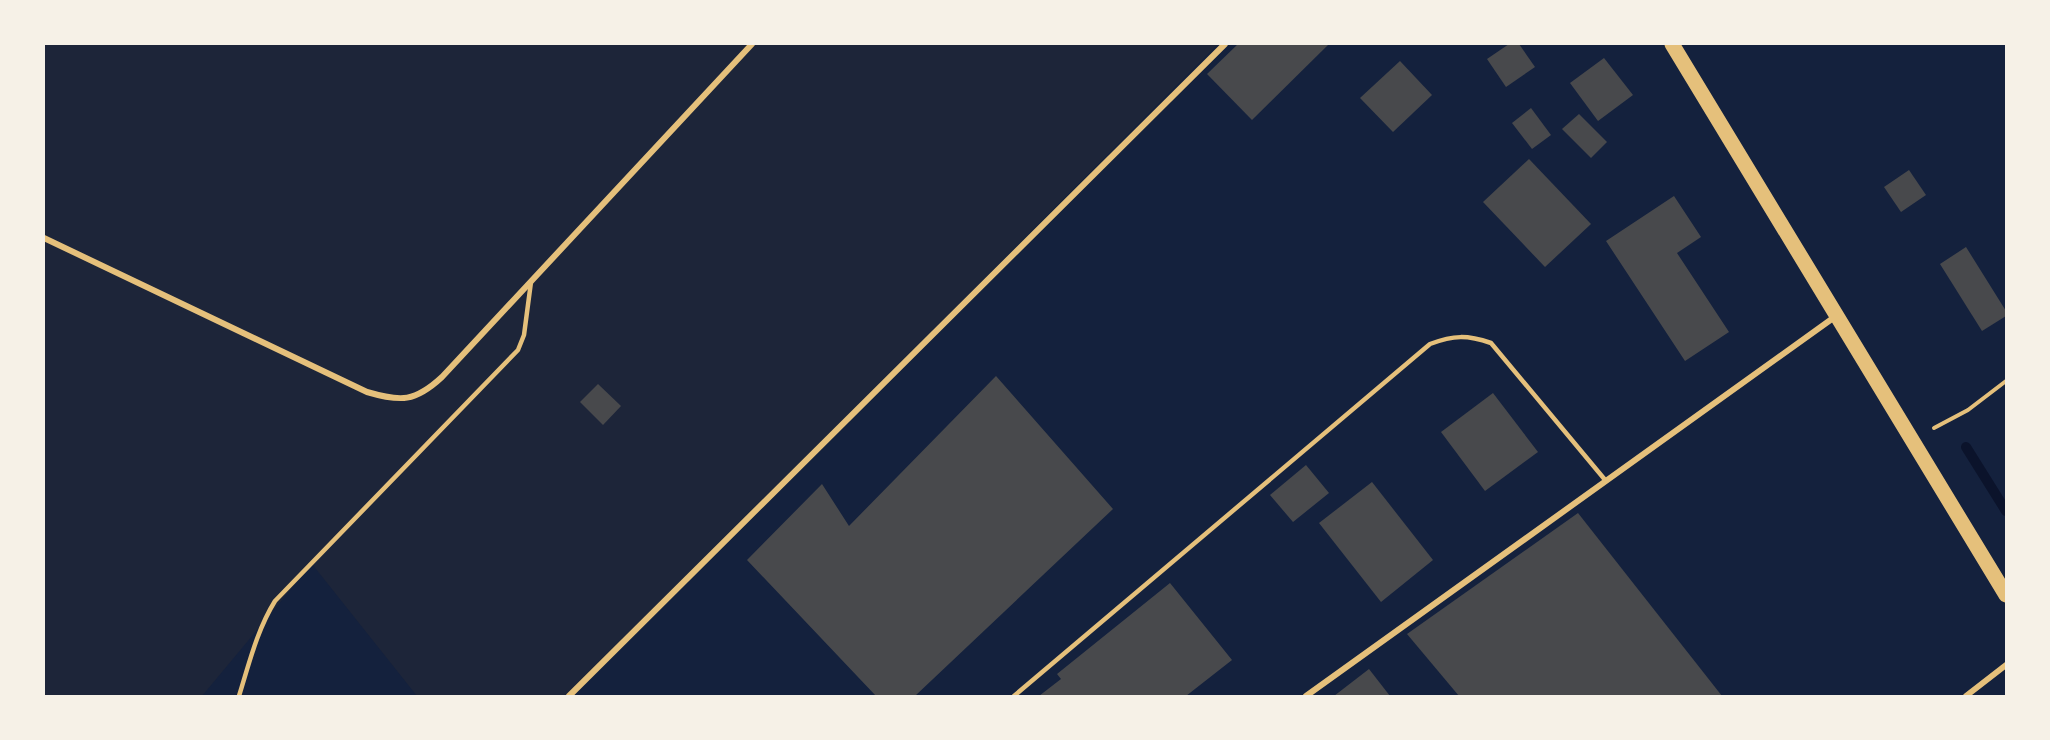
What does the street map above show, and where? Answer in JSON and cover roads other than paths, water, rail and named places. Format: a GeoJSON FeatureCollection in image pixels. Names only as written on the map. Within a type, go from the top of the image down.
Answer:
{"type":"FeatureCollection","features":[{"type":"Feature","properties":{"kind":"main road"},"geometry":{"type":"LineString","coordinates":[[1672,44],[2007,595]]}},
{"type":"Feature","properties":{"kind":"street"},"geometry":{"type":"LineString","coordinates":[[44,238],[367,392],[390,399],[410,397],[428,390],[752,44]]}},
{"type":"Feature","properties":{"kind":"street"},"geometry":{"type":"LineString","coordinates":[[569,696],[1225,44]]}},
{"type":"Feature","properties":{"kind":"street"},"geometry":{"type":"LineString","coordinates":[[1306,696],[1837,316]]}},
{"type":"Feature","properties":{"kind":"street"},"geometry":{"type":"LineString","coordinates":[[1966,696],[2007,665]]}},
{"type":"Feature","properties":{"kind":"lane"},"geometry":{"type":"LineString","coordinates":[[239,696],[255,645],[275,601],[518,350],[524,335],[531,282]]}},
{"type":"Feature","properties":{"kind":"lane"},"geometry":{"type":"LineString","coordinates":[[1014,696],[1430,344],[1447,337],[1470,336],[1491,343],[1606,481]]}},
{"type":"Feature","properties":{"kind":"waterway"},"geometry":{"type":"LineString","coordinates":[[1966,447],[2006,511]]}}]}
